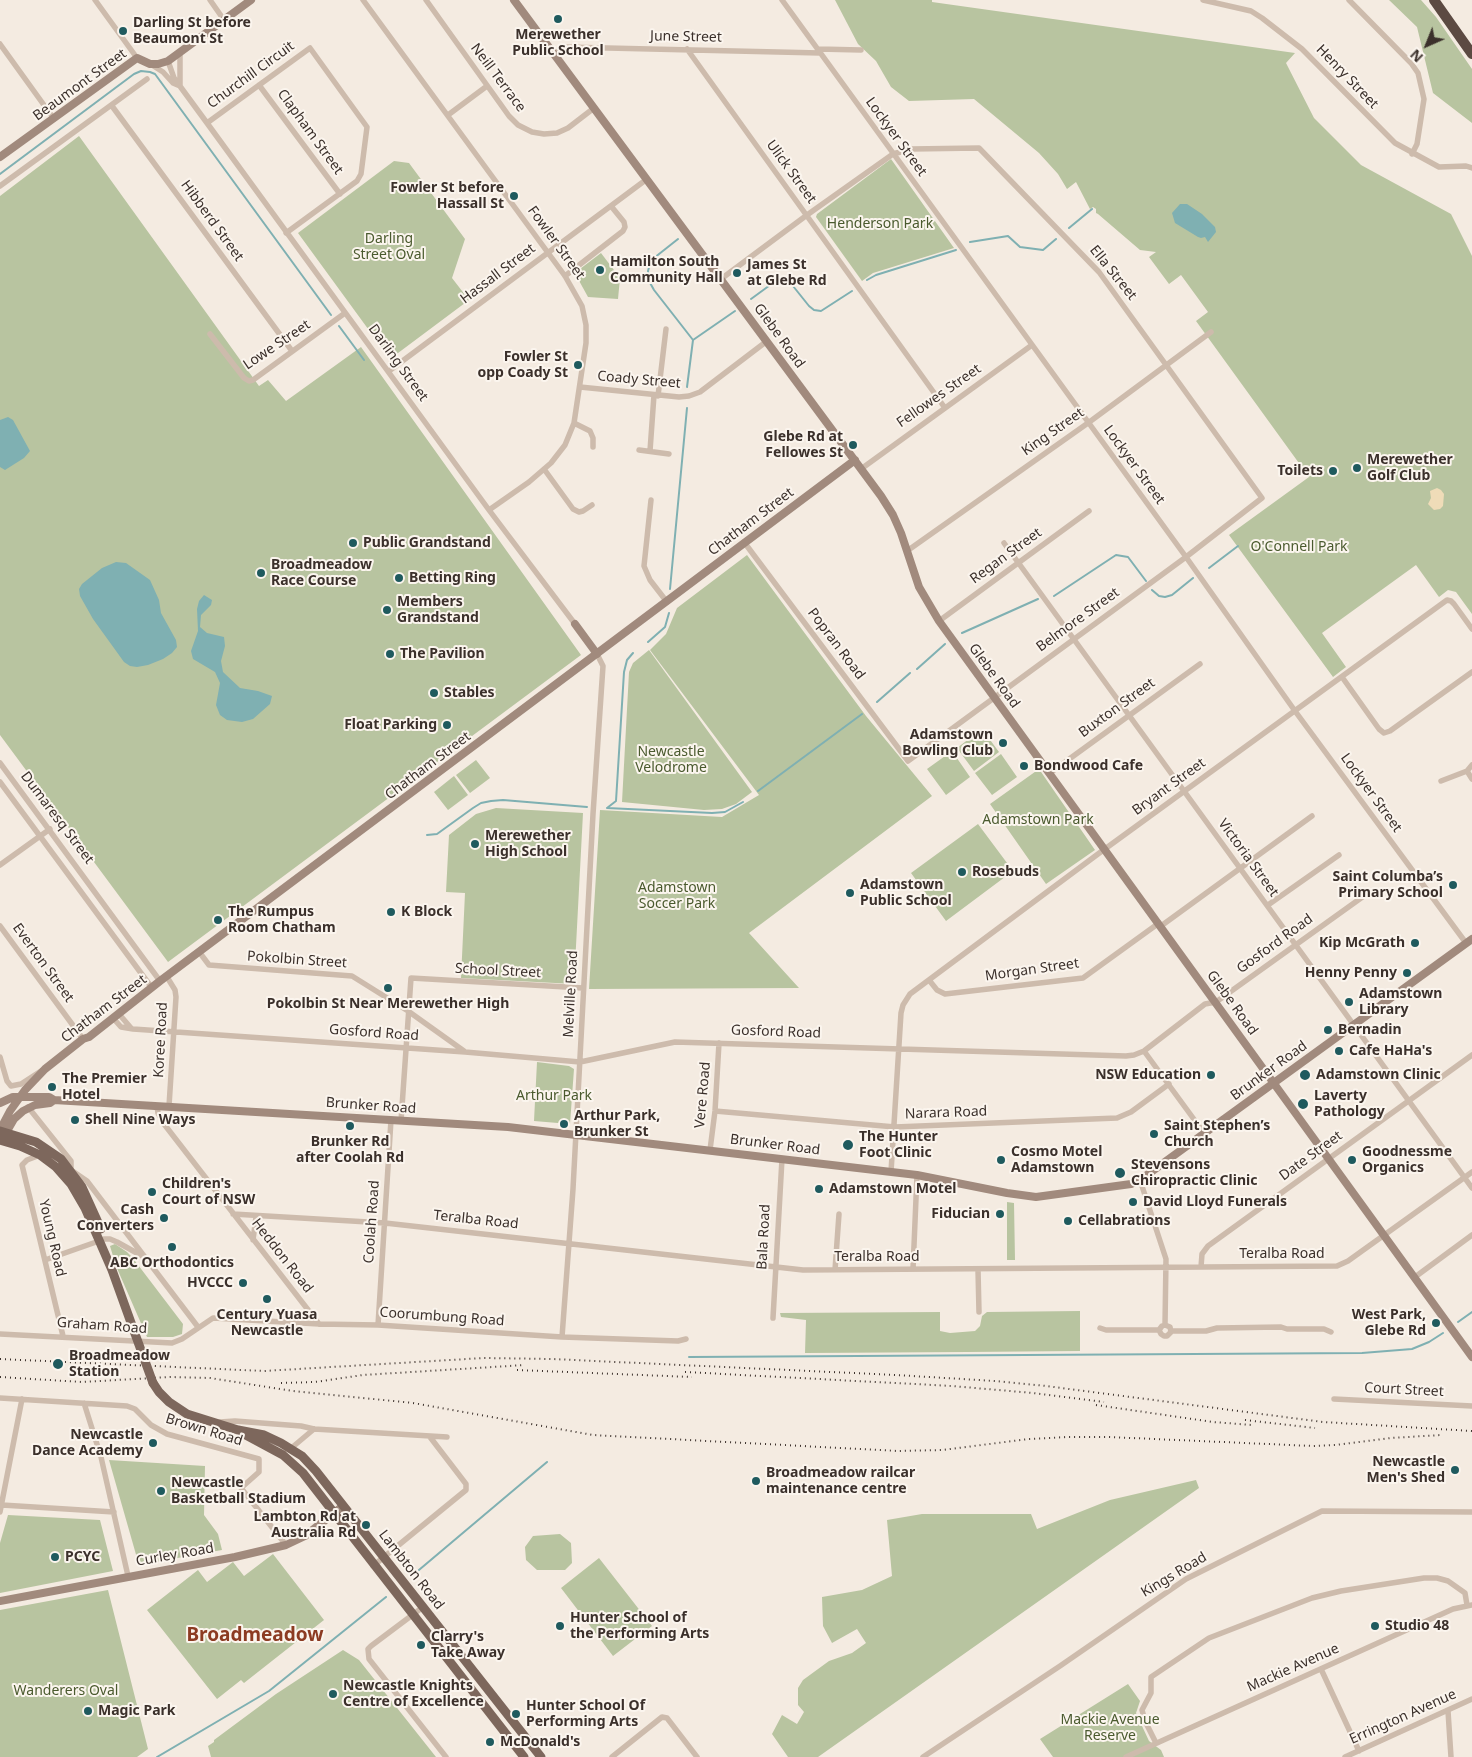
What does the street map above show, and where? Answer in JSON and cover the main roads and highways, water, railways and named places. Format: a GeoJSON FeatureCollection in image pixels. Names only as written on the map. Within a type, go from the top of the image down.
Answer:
{"type":"FeatureCollection","features":[{"type":"Feature","properties":{"kind":"highway"},"geometry":{"type":"LineString","coordinates":[[1434,0],[1472,54]]}},
{"type":"Feature","properties":{"kind":"main road","name":"Beaumont Street"},"geometry":{"type":"LineString","coordinates":[[0,157],[137,58],[150,64],[158,64],[168,60],[251,0]]}},
{"type":"Feature","properties":{"kind":"main road","name":"Glebe Road"},"geometry":{"type":"LineString","coordinates":[[514,0],[861,468],[894,515],[919,587],[939,621],[1472,1357]]}},
{"type":"Feature","properties":{"kind":"main road","name":"Chatham Street"},"geometry":{"type":"LineString","coordinates":[[1,1136],[10,1111],[25,1090],[45,1069],[855,460]]}},
{"type":"Feature","properties":{"kind":"main road","name":"Darling Street"},"geometry":{"type":"LineString","coordinates":[[575,624],[596,654]]}},
{"type":"Feature","properties":{"kind":"main road","name":"Brunker Road"},"geometry":{"type":"LineString","coordinates":[[21,1097],[49,1097],[54,1100],[508,1127],[917,1175],[1007,1194],[1036,1197],[1131,1184],[1140,1180],[1469,941]]}},
{"type":"Feature","properties":{"kind":"main road"},"geometry":{"type":"LineString","coordinates":[[0,1103],[13,1097],[21,1097]]}},
{"type":"Feature","properties":{"kind":"main road","name":"Brunker Road"},"geometry":{"type":"LineString","coordinates":[[1,1136],[18,1115],[28,1107],[50,1103],[54,1100]]}},
{"type":"Feature","properties":{"kind":"main road","name":"Lambton Road"},"geometry":{"type":"LineString","coordinates":[[1,1136],[40,1155],[56,1167],[71,1184],[102,1240]]}},
{"type":"Feature","properties":{"kind":"main road","name":"Lambton Road"},"geometry":{"type":"LineString","coordinates":[[1,1136],[25,1137],[53,1152],[71,1170],[89,1200],[134,1331],[153,1382],[159,1392],[175,1406],[194,1417],[238,1430],[264,1435],[302,1456],[312,1466],[541,1757]]}},
{"type":"Feature","properties":{"kind":"main road","name":"Lambton Road"},"geometry":{"type":"LineString","coordinates":[[238,1430],[283,1456],[303,1473],[373,1566],[524,1757]]}},
{"type":"Feature","properties":{"kind":"main road","name":"Curley Road"},"geometry":{"type":"LineString","coordinates":[[0,1601],[235,1557],[286,1545],[305,1536],[343,1506]]}},
{"type":"Feature","properties":{"kind":"water"},"geometry":{"type":"Polygon","coordinates":[[[1180,204],[1187,204],[1202,214],[1215,227],[1216,232],[1208,242],[1205,237],[1198,237],[1175,223],[1172,213],[1180,204]]]}},
{"type":"Feature","properties":{"kind":"water"},"geometry":{"type":"Polygon","coordinates":[[[8,417],[13,420],[30,451],[24,458],[5,470],[0,467],[0,420],[8,417]]]}},
{"type":"Feature","properties":{"kind":"water"},"geometry":{"type":"Polygon","coordinates":[[[116,562],[126,563],[150,580],[159,600],[161,613],[176,640],[177,647],[172,653],[148,665],[137,667],[130,666],[124,662],[93,619],[80,596],[79,589],[82,584],[102,568],[116,562]]]}},
{"type":"Feature","properties":{"kind":"water"},"geometry":{"type":"Polygon","coordinates":[[[204,595],[212,600],[211,605],[201,615],[200,627],[207,633],[224,637],[225,646],[221,661],[223,672],[240,688],[272,696],[270,704],[253,719],[242,722],[227,720],[220,715],[216,705],[220,683],[215,672],[193,659],[191,651],[198,631],[197,609],[199,601],[204,595]]]}},
{"type":"Feature","properties":{"kind":"waterway"},"geometry":{"type":"LineString","coordinates":[[0,174],[134,74],[141,71],[155,74],[331,315]]}},
{"type":"Feature","properties":{"kind":"waterway"},"geometry":{"type":"LineString","coordinates":[[1069,228],[1092,209]]}},
{"type":"Feature","properties":{"kind":"waterway"},"geometry":{"type":"LineString","coordinates":[[970,242],[1008,236],[1020,247],[1043,250],[1056,239]]}},
{"type":"Feature","properties":{"kind":"waterway"},"geometry":{"type":"LineString","coordinates":[[678,239],[654,258],[648,271],[649,281],[654,290],[693,340],[687,387]]}},
{"type":"Feature","properties":{"kind":"waterway"},"geometry":{"type":"LineString","coordinates":[[867,280],[876,275],[956,250]]}},
{"type":"Feature","properties":{"kind":"waterway"},"geometry":{"type":"LineString","coordinates":[[751,299],[777,280],[782,279],[789,281],[814,310],[821,311],[852,291]]}},
{"type":"Feature","properties":{"kind":"waterway"},"geometry":{"type":"LineString","coordinates":[[693,340],[735,311]]}},
{"type":"Feature","properties":{"kind":"waterway"},"geometry":{"type":"LineString","coordinates":[[339,326],[364,360]]}},
{"type":"Feature","properties":{"kind":"waterway"},"geometry":{"type":"LineString","coordinates":[[670,589],[687,408]]}},
{"type":"Feature","properties":{"kind":"waterway"},"geometry":{"type":"LineString","coordinates":[[1209,568],[1238,546]]}},
{"type":"Feature","properties":{"kind":"waterway"},"geometry":{"type":"LineString","coordinates":[[1054,596],[1116,555],[1128,557],[1146,581]]}},
{"type":"Feature","properties":{"kind":"waterway"},"geometry":{"type":"LineString","coordinates":[[1152,590],[1159,596],[1172,595],[1193,578]]}},
{"type":"Feature","properties":{"kind":"waterway"},"geometry":{"type":"LineString","coordinates":[[962,633],[1038,599]]}},
{"type":"Feature","properties":{"kind":"waterway"},"geometry":{"type":"LineString","coordinates":[[648,642],[665,627],[669,613]]}},
{"type":"Feature","properties":{"kind":"waterway"},"geometry":{"type":"LineString","coordinates":[[917,669],[945,644]]}},
{"type":"Feature","properties":{"kind":"waterway"},"geometry":{"type":"LineString","coordinates":[[607,808],[616,801],[624,672],[627,660],[633,653]]}},
{"type":"Feature","properties":{"kind":"waterway"},"geometry":{"type":"LineString","coordinates":[[877,702],[910,673]]}},
{"type":"Feature","properties":{"kind":"waterway"},"geometry":{"type":"LineString","coordinates":[[758,791],[862,714]]}},
{"type":"Feature","properties":{"kind":"waterway"},"geometry":{"type":"LineString","coordinates":[[427,835],[437,834],[481,803],[491,801],[503,800],[587,807]]}},
{"type":"Feature","properties":{"kind":"waterway"},"geometry":{"type":"LineString","coordinates":[[607,808],[712,813],[725,812],[743,802]]}},
{"type":"Feature","properties":{"kind":"waterway"},"geometry":{"type":"LineString","coordinates":[[1458,1322],[1472,1312]]}},
{"type":"Feature","properties":{"kind":"waterway"},"geometry":{"type":"LineString","coordinates":[[689,1357],[1362,1353],[1412,1349],[1429,1342],[1443,1333]]}},
{"type":"Feature","properties":{"kind":"waterway"},"geometry":{"type":"LineString","coordinates":[[413,1575],[547,1462]]}},
{"type":"Feature","properties":{"kind":"waterway"},"geometry":{"type":"LineString","coordinates":[[157,1757],[269,1691],[386,1597]]}},
{"type":"Feature","properties":{"kind":"railway"},"geometry":{"type":"LineString","coordinates":[[0,1359],[264,1371],[484,1358],[552,1359],[896,1375],[1046,1386],[1323,1422],[1472,1431]]}},
{"type":"Feature","properties":{"kind":"railway"},"geometry":{"type":"LineString","coordinates":[[281,1383],[315,1382],[363,1375],[525,1365]]}},
{"type":"Feature","properties":{"kind":"railway"},"geometry":{"type":"LineString","coordinates":[[517,1370],[692,1377]]}},
{"type":"Feature","properties":{"kind":"railway"},"geometry":{"type":"LineString","coordinates":[[685,1372],[952,1386],[1033,1393],[1104,1402]]}},
{"type":"Feature","properties":{"kind":"railway"},"geometry":{"type":"LineString","coordinates":[[0,1377],[82,1382],[170,1377],[210,1378],[293,1391],[413,1403],[593,1435],[898,1451],[942,1450],[1029,1439],[1067,1437],[1109,1437],[1313,1446],[1441,1435]]}},
{"type":"Feature","properties":{"kind":"railway"},"geometry":{"type":"LineString","coordinates":[[1096,1405],[1213,1422],[1252,1425]]}},
{"type":"Feature","properties":{"kind":"railway"},"geometry":{"type":"LineString","coordinates":[[1245,1420],[1315,1428]]}},
{"type":"Feature","properties":{"kind":"place","name":"Merewether Public School"},"geometry":{"type":"Point","coordinates":[558,19]}},
{"type":"Feature","properties":{"kind":"place","name":"Darling St before Beaumont St"},"geometry":{"type":"Point","coordinates":[123,31]}},
{"type":"Feature","properties":{"kind":"place","name":"Fowler St before Hassall St"},"geometry":{"type":"Point","coordinates":[514,196]}},
{"type":"Feature","properties":{"kind":"place","name":"Hamilton South Community Hall"},"geometry":{"type":"Point","coordinates":[600,270]}},
{"type":"Feature","properties":{"kind":"place","name":"James St at Glebe Rd"},"geometry":{"type":"Point","coordinates":[737,273]}},
{"type":"Feature","properties":{"kind":"place","name":"Fowler St opp Coady St"},"geometry":{"type":"Point","coordinates":[578,365]}},
{"type":"Feature","properties":{"kind":"place","name":"Glebe Rd at Fellowes St"},"geometry":{"type":"Point","coordinates":[853,445]}},
{"type":"Feature","properties":{"kind":"place","name":"Merewether Golf Club"},"geometry":{"type":"Point","coordinates":[1357,468]}},
{"type":"Feature","properties":{"kind":"place","name":"Toilets"},"geometry":{"type":"Point","coordinates":[1333,471]}},
{"type":"Feature","properties":{"kind":"place","name":"Public Grandstand"},"geometry":{"type":"Point","coordinates":[353,543]}},
{"type":"Feature","properties":{"kind":"place","name":"Broadmeadow Race Course"},"geometry":{"type":"Point","coordinates":[261,573]}},
{"type":"Feature","properties":{"kind":"place","name":"Betting Ring"},"geometry":{"type":"Point","coordinates":[399,578]}},
{"type":"Feature","properties":{"kind":"place","name":"Members Grandstand"},"geometry":{"type":"Point","coordinates":[387,610]}},
{"type":"Feature","properties":{"kind":"place","name":"The Pavilion"},"geometry":{"type":"Point","coordinates":[390,654]}},
{"type":"Feature","properties":{"kind":"place","name":"Stables"},"geometry":{"type":"Point","coordinates":[434,693]}},
{"type":"Feature","properties":{"kind":"place","name":"Float Parking"},"geometry":{"type":"Point","coordinates":[447,725]}},
{"type":"Feature","properties":{"kind":"place","name":"Adamstown Bowling Club"},"geometry":{"type":"Point","coordinates":[1003,743]}},
{"type":"Feature","properties":{"kind":"place","name":"Bondwood Cafe"},"geometry":{"type":"Point","coordinates":[1024,766]}},
{"type":"Feature","properties":{"kind":"place","name":"Merewether High School"},"geometry":{"type":"Point","coordinates":[475,844]}},
{"type":"Feature","properties":{"kind":"place","name":"Rosebuds"},"geometry":{"type":"Point","coordinates":[962,872]}},
{"type":"Feature","properties":{"kind":"place","name":"Saint Columba’s Primary School"},"geometry":{"type":"Point","coordinates":[1453,885]}},
{"type":"Feature","properties":{"kind":"place","name":"Adamstown Public School"},"geometry":{"type":"Point","coordinates":[850,893]}},
{"type":"Feature","properties":{"kind":"place","name":"K Block"},"geometry":{"type":"Point","coordinates":[391,912]}},
{"type":"Feature","properties":{"kind":"place","name":"The Rumpus Room Chatham"},"geometry":{"type":"Point","coordinates":[218,920]}},
{"type":"Feature","properties":{"kind":"place","name":"Kip McGrath"},"geometry":{"type":"Point","coordinates":[1415,943]}},
{"type":"Feature","properties":{"kind":"place","name":"Henny Penny"},"geometry":{"type":"Point","coordinates":[1407,973]}},
{"type":"Feature","properties":{"kind":"place","name":"Pokolbin St Near Merewether High"},"geometry":{"type":"Point","coordinates":[388,988]}},
{"type":"Feature","properties":{"kind":"place","name":"Adamstown Library"},"geometry":{"type":"Point","coordinates":[1349,1002]}},
{"type":"Feature","properties":{"kind":"place","name":"Bernadin"},"geometry":{"type":"Point","coordinates":[1328,1030]}},
{"type":"Feature","properties":{"kind":"place","name":"Cafe HaHa's"},"geometry":{"type":"Point","coordinates":[1339,1051]}},
{"type":"Feature","properties":{"kind":"place","name":"NSW Education"},"geometry":{"type":"Point","coordinates":[1211,1075]}},
{"type":"Feature","properties":{"kind":"place","name":"Adamstown Clinic"},"geometry":{"type":"Point","coordinates":[1305,1075]}},
{"type":"Feature","properties":{"kind":"place","name":"The Premier Hotel"},"geometry":{"type":"Point","coordinates":[52,1087]}},
{"type":"Feature","properties":{"kind":"place","name":"Laverty Pathology"},"geometry":{"type":"Point","coordinates":[1303,1104]}},
{"type":"Feature","properties":{"kind":"place","name":"Shell Nine Ways"},"geometry":{"type":"Point","coordinates":[75,1120]}},
{"type":"Feature","properties":{"kind":"place","name":"Arthur Park, Brunker St"},"geometry":{"type":"Point","coordinates":[564,1124]}},
{"type":"Feature","properties":{"kind":"place","name":"Brunker Rd after Coolah Rd"},"geometry":{"type":"Point","coordinates":[350,1126]}},
{"type":"Feature","properties":{"kind":"place","name":"Saint Stephen’s Church"},"geometry":{"type":"Point","coordinates":[1154,1134]}},
{"type":"Feature","properties":{"kind":"place","name":"The Hunter Foot Clinic"},"geometry":{"type":"Point","coordinates":[848,1145]}},
{"type":"Feature","properties":{"kind":"place","name":"Cosmo Motel Adamstown"},"geometry":{"type":"Point","coordinates":[1001,1160]}},
{"type":"Feature","properties":{"kind":"place","name":"Goodnessme Organics"},"geometry":{"type":"Point","coordinates":[1352,1160]}},
{"type":"Feature","properties":{"kind":"place","name":"Stevensons Chiropractic Clinic"},"geometry":{"type":"Point","coordinates":[1120,1173]}},
{"type":"Feature","properties":{"kind":"place","name":"Adamstown Motel"},"geometry":{"type":"Point","coordinates":[819,1189]}},
{"type":"Feature","properties":{"kind":"place","name":"Children's Court of NSW"},"geometry":{"type":"Point","coordinates":[152,1192]}},
{"type":"Feature","properties":{"kind":"place","name":"David Lloyd Funerals"},"geometry":{"type":"Point","coordinates":[1133,1202]}},
{"type":"Feature","properties":{"kind":"place","name":"Fiducian"},"geometry":{"type":"Point","coordinates":[1000,1214]}},
{"type":"Feature","properties":{"kind":"place","name":"Cash Converters"},"geometry":{"type":"Point","coordinates":[164,1218]}},
{"type":"Feature","properties":{"kind":"place","name":"Cellabrations"},"geometry":{"type":"Point","coordinates":[1068,1221]}},
{"type":"Feature","properties":{"kind":"place","name":"ABC Orthodontics"},"geometry":{"type":"Point","coordinates":[172,1247]}},
{"type":"Feature","properties":{"kind":"place","name":"HVCCC"},"geometry":{"type":"Point","coordinates":[243,1283]}},
{"type":"Feature","properties":{"kind":"place","name":"Century Yuasa Newcastle"},"geometry":{"type":"Point","coordinates":[267,1299]}},
{"type":"Feature","properties":{"kind":"place","name":"West Park, Glebe Rd"},"geometry":{"type":"Point","coordinates":[1436,1323]}},
{"type":"Feature","properties":{"kind":"place","name":"Broadmeadow Station"},"geometry":{"type":"Point","coordinates":[58,1364]}},
{"type":"Feature","properties":{"kind":"place","name":"Newcastle Dance Academy"},"geometry":{"type":"Point","coordinates":[153,1443]}},
{"type":"Feature","properties":{"kind":"place","name":"Newcastle Men's Shed"},"geometry":{"type":"Point","coordinates":[1455,1470]}},
{"type":"Feature","properties":{"kind":"place","name":"Broadmeadow railcar maintenance centre"},"geometry":{"type":"Point","coordinates":[756,1481]}},
{"type":"Feature","properties":{"kind":"place","name":"Newcastle Basketball Stadium"},"geometry":{"type":"Point","coordinates":[161,1491]}},
{"type":"Feature","properties":{"kind":"place","name":"Lambton Rd at Australia Rd"},"geometry":{"type":"Point","coordinates":[366,1525]}},
{"type":"Feature","properties":{"kind":"place","name":"PCYC"},"geometry":{"type":"Point","coordinates":[55,1557]}},
{"type":"Feature","properties":{"kind":"place","name":"Hunter School of the Performing Arts"},"geometry":{"type":"Point","coordinates":[560,1626]}},
{"type":"Feature","properties":{"kind":"place","name":"Studio 48"},"geometry":{"type":"Point","coordinates":[1375,1626]}},
{"type":"Feature","properties":{"kind":"place","name":"Clarry's Take Away"},"geometry":{"type":"Point","coordinates":[421,1645]}},
{"type":"Feature","properties":{"kind":"place","name":"Newcastle Knights Centre of Excellence"},"geometry":{"type":"Point","coordinates":[333,1694]}},
{"type":"Feature","properties":{"kind":"place","name":"Magic Park"},"geometry":{"type":"Point","coordinates":[88,1711]}},
{"type":"Feature","properties":{"kind":"place","name":"Hunter School Of Performing Arts"},"geometry":{"type":"Point","coordinates":[516,1714]}},
{"type":"Feature","properties":{"kind":"place","name":"McDonald's"},"geometry":{"type":"Point","coordinates":[490,1742]}},
{"type":"Feature","properties":{"kind":"district","name":"Broadmeadow"},"geometry":{"type":"Point","coordinates":[255,1636]}},
{"type":"Feature","properties":{"kind":"park label","name":"Henderson Park"},"geometry":{"type":"Point","coordinates":[880,224]}},
{"type":"Feature","properties":{"kind":"park label","name":"Darling Street Oval"},"geometry":{"type":"Point","coordinates":[389,248]}},
{"type":"Feature","properties":{"kind":"park label","name":"O'Connell Park"},"geometry":{"type":"Point","coordinates":[1299,547]}},
{"type":"Feature","properties":{"kind":"park label","name":"Newcastle Velodrome"},"geometry":{"type":"Point","coordinates":[671,760]}},
{"type":"Feature","properties":{"kind":"park label","name":"Adamstown Park"},"geometry":{"type":"Point","coordinates":[1038,820]}},
{"type":"Feature","properties":{"kind":"park label","name":"Adamstown Soccer Park"},"geometry":{"type":"Point","coordinates":[677,896]}},
{"type":"Feature","properties":{"kind":"park label","name":"Arthur Park"},"geometry":{"type":"Point","coordinates":[554,1096]}},
{"type":"Feature","properties":{"kind":"park label","name":"Wanderers Oval"},"geometry":{"type":"Point","coordinates":[66,1691]}},
{"type":"Feature","properties":{"kind":"park label","name":"Mackie Avenue Reserve"},"geometry":{"type":"Point","coordinates":[1110,1728]}}]}
